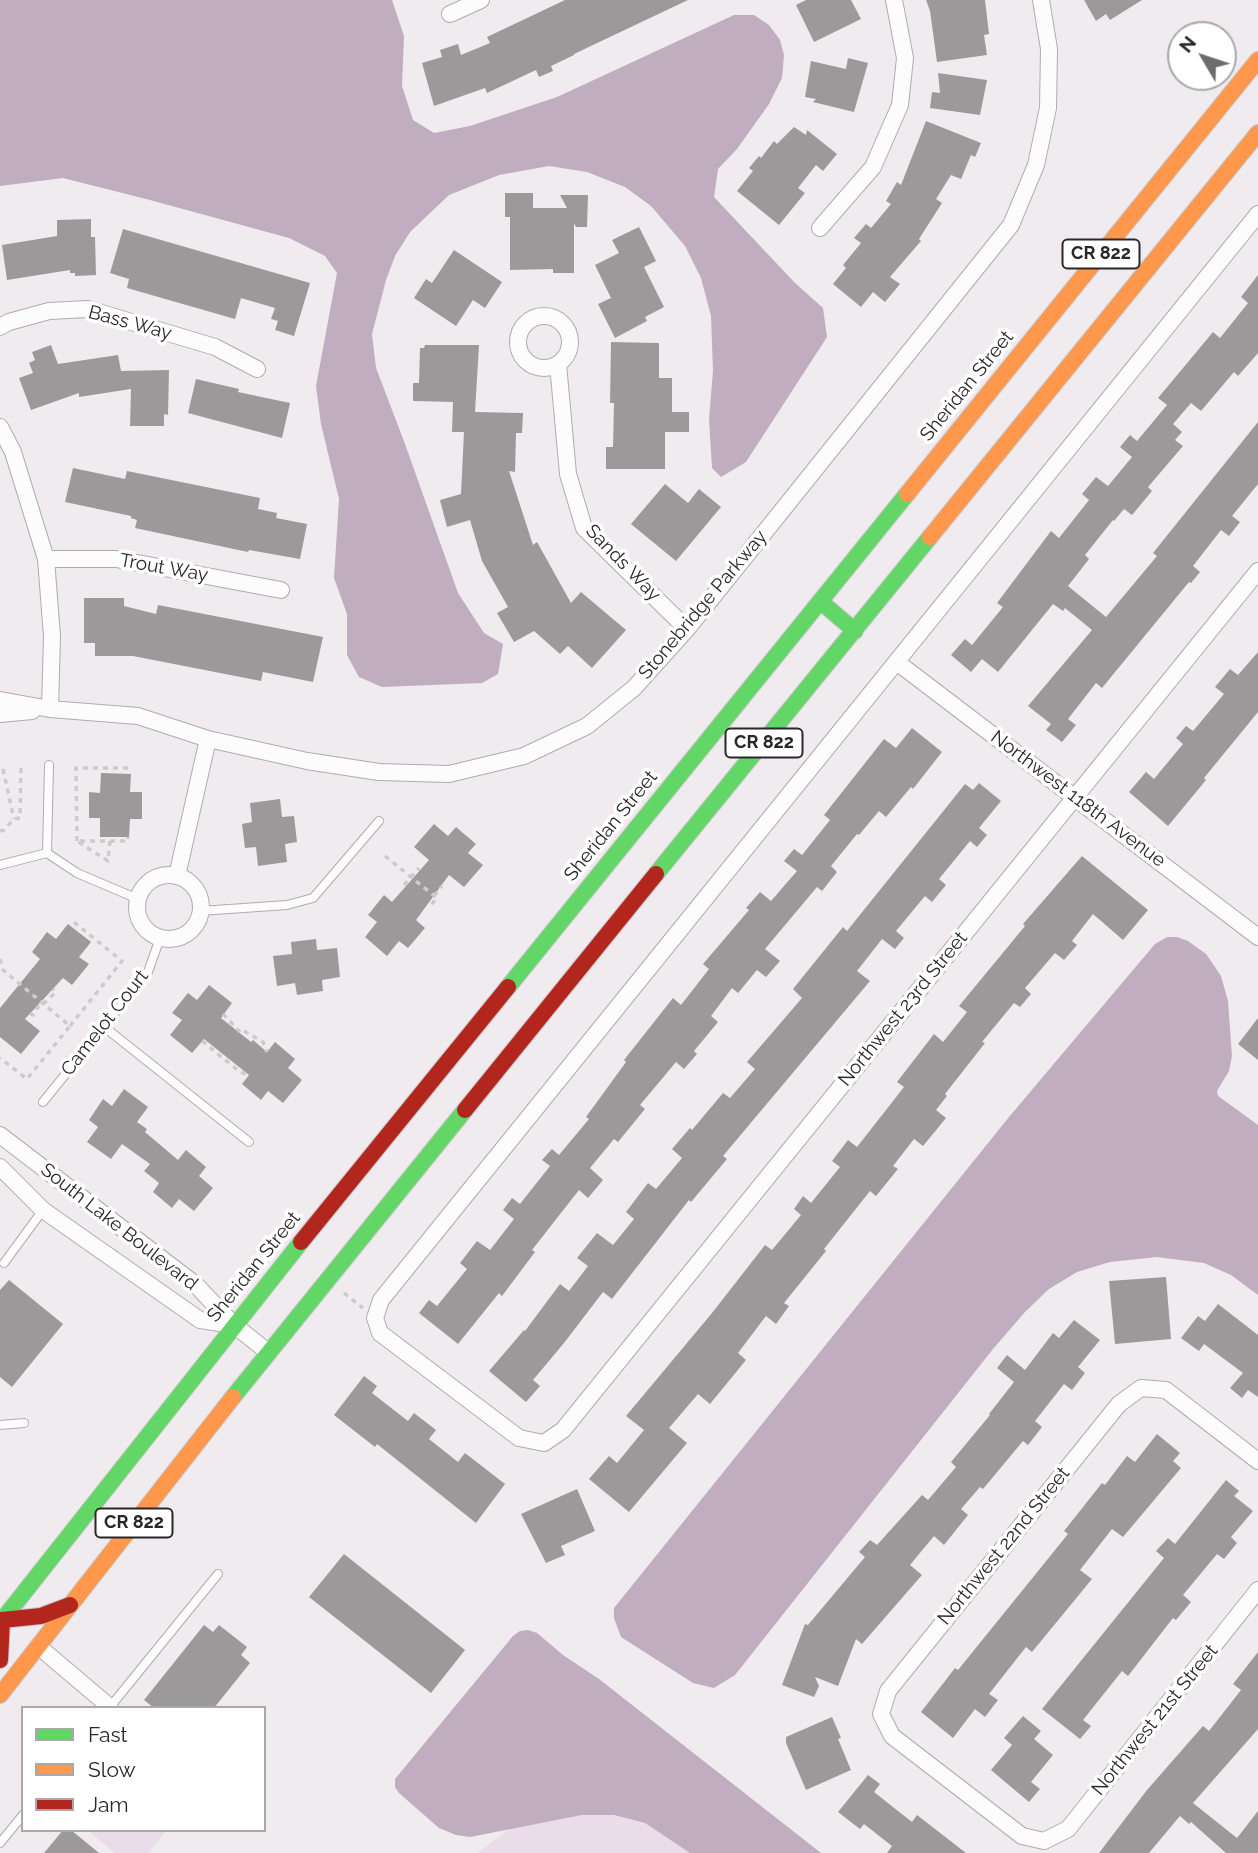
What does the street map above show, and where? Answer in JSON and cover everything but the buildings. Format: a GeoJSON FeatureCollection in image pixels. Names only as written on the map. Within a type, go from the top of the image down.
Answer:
{"type":"FeatureCollection","features":[{"type":"Feature","properties":{"kind":"main road","name":"Sheridan Street"},"geometry":{"type":"LineString","coordinates":[[1,1619],[234,1325],[1258,60]]}},
{"type":"Feature","properties":{"kind":"main road","name":"CR 822"},"geometry":{"type":"LineString","coordinates":[[0,1695],[268,1352],[1258,133]]}},
{"type":"Feature","properties":{"kind":"main road"},"geometry":{"type":"LineString","coordinates":[[820,601],[855,631]]}},
{"type":"Feature","properties":{"kind":"main road"},"geometry":{"type":"LineString","coordinates":[[0,1660],[1,1619],[41,1616],[70,1605]]}},
{"type":"Feature","properties":{"kind":"street"},"geometry":{"type":"LineString","coordinates":[[450,13],[481,0]]}},
{"type":"Feature","properties":{"kind":"street"},"geometry":{"type":"LineString","coordinates":[[820,228],[873,167],[900,104],[905,58],[894,0]]}},
{"type":"Feature","properties":{"kind":"street","name":"Stonebridge Parkway"},"geometry":{"type":"LineString","coordinates":[[50,709],[138,716],[208,739],[307,761],[379,772],[449,774],[524,756],[587,726],[634,688],[687,629],[1011,225],[1036,165],[1048,108],[1049,49],[1041,0]]}},
{"type":"Feature","properties":{"kind":"street"},"geometry":{"type":"LineString","coordinates":[[375,1318],[381,1300],[1258,214]]}},
{"type":"Feature","properties":{"kind":"street","name":"Bass Way"},"geometry":{"type":"LineString","coordinates":[[0,327],[49,311],[88,309],[215,347],[257,369]]}},
{"type":"Feature","properties":{"kind":"street","name":"Sands Way"},"geometry":{"type":"LineString","coordinates":[[558,364],[568,474],[584,528],[687,629]]}},
{"type":"Feature","properties":{"kind":"street"},"geometry":{"type":"LineString","coordinates":[[0,427],[7,455],[46,559],[52,636],[50,709]]}},
{"type":"Feature","properties":{"kind":"street","name":"Trout Way"},"geometry":{"type":"LineString","coordinates":[[46,559],[116,559],[281,590]]}},
{"type":"Feature","properties":{"kind":"street","name":"Northwest 23rd Street"},"geometry":{"type":"LineString","coordinates":[[375,1318],[380,1333],[519,1438],[544,1443],[563,1430],[1258,571]]}},
{"type":"Feature","properties":{"kind":"street","name":"Northwest 118th Avenue"},"geometry":{"type":"LineString","coordinates":[[898,663],[1258,937]]}},
{"type":"Feature","properties":{"kind":"street"},"geometry":{"type":"LineString","coordinates":[[0,700],[50,709]]}},
{"type":"Feature","properties":{"kind":"street"},"geometry":{"type":"LineString","coordinates":[[0,714],[50,709]]}},
{"type":"Feature","properties":{"kind":"street"},"geometry":{"type":"LineString","coordinates":[[177,876],[208,739]]}},
{"type":"Feature","properties":{"kind":"street"},"geometry":{"type":"LineString","coordinates":[[164,875],[177,876],[188,881],[197,891],[201,903],[200,911],[194,927],[185,935],[160,939],[149,933],[141,924],[136,912],[138,899],[143,888],[153,879],[164,875]]}},
{"type":"Feature","properties":{"kind":"street","name":"South Lake Boulevard"},"geometry":{"type":"LineString","coordinates":[[0,1135],[196,1285],[234,1325],[268,1352]]}},
{"type":"Feature","properties":{"kind":"street","name":"South Lake Boulevard"},"geometry":{"type":"LineString","coordinates":[[0,1167],[43,1210],[200,1320],[234,1325]]}},
{"type":"Feature","properties":{"kind":"street","name":"Northwest 22nd Street"},"geometry":{"type":"LineString","coordinates":[[1045,1841],[1022,1836],[892,1736],[881,1714],[888,1691],[1119,1404],[1141,1388],[1166,1390],[1258,1461]]}},
{"type":"Feature","properties":{"kind":"street","name":"Northwest 21st Street"},"geometry":{"type":"LineString","coordinates":[[1045,1841],[1068,1829],[1258,1590]]}},
{"type":"Feature","properties":{"kind":"street"},"geometry":{"type":"LineString","coordinates":[[38,1646],[108,1706]]}},
{"type":"Feature","properties":{"kind":"lane"},"geometry":{"type":"LineString","coordinates":[[47,853],[49,765]]}},
{"type":"Feature","properties":{"kind":"lane"},"geometry":{"type":"LineString","coordinates":[[200,911],[287,905],[313,898],[379,821]]}},
{"type":"Feature","properties":{"kind":"lane"},"geometry":{"type":"LineString","coordinates":[[0,865],[47,853],[76,873],[138,899]]}},
{"type":"Feature","properties":{"kind":"lane","name":"Camelot Court"},"geometry":{"type":"LineString","coordinates":[[43,1102],[148,972],[160,939]]}},
{"type":"Feature","properties":{"kind":"lane"},"geometry":{"type":"LineString","coordinates":[[103,1026],[249,1142]]}},
{"type":"Feature","properties":{"kind":"lane"},"geometry":{"type":"LineString","coordinates":[[4,1263],[43,1210]]}},
{"type":"Feature","properties":{"kind":"lane"},"geometry":{"type":"LineString","coordinates":[[0,1425],[24,1423]]}},
{"type":"Feature","properties":{"kind":"lane"},"geometry":{"type":"LineString","coordinates":[[112,1706],[218,1574]]}},
{"type":"Feature","properties":{"kind":"lane"},"geometry":{"type":"LineString","coordinates":[[0,1843],[21,1817]]}},
{"type":"Feature","properties":{"kind":"path"},"geometry":{"type":"LineString","coordinates":[[0,831],[14,819],[20,818],[21,764]]}},
{"type":"Feature","properties":{"kind":"path"},"geometry":{"type":"LineString","coordinates":[[76,841],[76,768],[130,768]]}},
{"type":"Feature","properties":{"kind":"path"},"geometry":{"type":"LineString","coordinates":[[3,769],[14,819]]}},
{"type":"Feature","properties":{"kind":"path"},"geometry":{"type":"LineString","coordinates":[[76,841],[128,841],[128,837]]}},
{"type":"Feature","properties":{"kind":"path"},"geometry":{"type":"LineString","coordinates":[[76,841],[108,862],[110,841]]}},
{"type":"Feature","properties":{"kind":"path"},"geometry":{"type":"LineString","coordinates":[[386,856],[437,898],[430,906]]}},
{"type":"Feature","properties":{"kind":"path"},"geometry":{"type":"LineString","coordinates":[[404,885],[419,867]]}},
{"type":"Feature","properties":{"kind":"path"},"geometry":{"type":"LineString","coordinates":[[434,896],[442,886]]}},
{"type":"Feature","properties":{"kind":"path"},"geometry":{"type":"LineString","coordinates":[[0,1058],[27,1079],[122,961],[70,919]]}},
{"type":"Feature","properties":{"kind":"path"},"geometry":{"type":"LineString","coordinates":[[0,959],[3,970],[69,1026]]}},
{"type":"Feature","properties":{"kind":"path"},"geometry":{"type":"LineString","coordinates":[[30,1013],[33,1015],[42,1003],[56,992],[53,989]]}},
{"type":"Feature","properties":{"kind":"path"},"geometry":{"type":"LineString","coordinates":[[223,1014],[243,1032],[263,1042],[267,1052]]}},
{"type":"Feature","properties":{"kind":"path"},"geometry":{"type":"LineString","coordinates":[[202,1041],[240,1072],[246,1073]]}},
{"type":"Feature","properties":{"kind":"path"},"geometry":{"type":"LineString","coordinates":[[327,1279],[375,1318]]}},
{"type":"Feature","properties":{"kind":"shaded area"},"geometry":{"type":"Polygon","coordinates":[[[0,0],[392,0],[404,36],[402,86],[413,120],[434,133],[470,126],[557,97],[734,15],[754,15],[769,25],[780,40],[784,55],[782,78],[769,104],[737,149],[718,169],[714,197],[795,283],[823,308],[827,337],[746,462],[721,477],[712,468],[709,419],[713,371],[711,316],[701,278],[685,246],[651,206],[625,187],[587,172],[549,166],[499,175],[449,195],[410,232],[395,256],[372,334],[376,368],[458,593],[484,633],[503,644],[498,674],[482,683],[382,687],[359,677],[347,655],[347,614],[334,578],[339,499],[321,424],[316,386],[337,273],[325,256],[289,238],[150,200],[63,178],[0,186],[0,0]]]}},
{"type":"Feature","properties":{"kind":"shaded area"},"geometry":{"type":"Polygon","coordinates":[[[1167,937],[1188,941],[1206,954],[1221,976],[1228,1001],[1232,1056],[1229,1071],[1217,1091],[1218,1096],[1258,1125],[1258,1295],[1231,1275],[1204,1263],[1157,1257],[1110,1262],[1077,1272],[1049,1289],[993,1349],[735,1675],[714,1688],[693,1683],[621,1637],[614,1618],[614,1608],[1009,1117],[1155,944],[1167,937]]]}},
{"type":"Feature","properties":{"kind":"shaded area"},"geometry":{"type":"Polygon","coordinates":[[[528,1630],[537,1633],[563,1655],[599,1679],[821,1853],[690,1853],[645,1823],[614,1815],[582,1815],[470,1837],[439,1828],[399,1793],[395,1787],[395,1779],[513,1636],[528,1630]]]}},
{"type":"Feature","properties":{"kind":"shaded area"},"geometry":{"type":"Polygon","coordinates":[[[582,1815],[614,1815],[645,1823],[690,1853],[477,1853],[511,1828],[582,1815]]]}},
{"type":"Feature","properties":{"kind":"shaded area"},"geometry":{"type":"Polygon","coordinates":[[[89,1832],[165,1832],[148,1853],[115,1853],[89,1832]]]}},
{"type":"Feature","properties":{"kind":"traffic: fast"},"geometry":{"type":"LineString","coordinates":[[508,987],[907,494]]}},
{"type":"Feature","properties":{"kind":"traffic: fast"},"geometry":{"type":"LineString","coordinates":[[656,874],[930,537]]}},
{"type":"Feature","properties":{"kind":"traffic: fast"},"geometry":{"type":"LineString","coordinates":[[820,601],[855,631]]}},
{"type":"Feature","properties":{"kind":"traffic: fast"},"geometry":{"type":"LineString","coordinates":[[233,1397],[465,1110]]}},
{"type":"Feature","properties":{"kind":"traffic: fast"},"geometry":{"type":"LineString","coordinates":[[0,1623],[301,1242]]}},
{"type":"Feature","properties":{"kind":"traffic: slow"},"geometry":{"type":"LineString","coordinates":[[907,494],[1258,60]]}},
{"type":"Feature","properties":{"kind":"traffic: slow"},"geometry":{"type":"LineString","coordinates":[[930,537],[1258,133]]}},
{"type":"Feature","properties":{"kind":"traffic: slow"},"geometry":{"type":"LineString","coordinates":[[0,1695],[233,1397]]}},
{"type":"Feature","properties":{"kind":"traffic: jam"},"geometry":{"type":"LineString","coordinates":[[465,1110],[656,874]]}},
{"type":"Feature","properties":{"kind":"traffic: jam"},"geometry":{"type":"LineString","coordinates":[[301,1242],[508,987]]}},
{"type":"Feature","properties":{"kind":"traffic: jam"},"geometry":{"type":"LineString","coordinates":[[2,1620],[41,1616],[70,1605]]}},
{"type":"Feature","properties":{"kind":"traffic: jam"},"geometry":{"type":"LineString","coordinates":[[0,1660],[2,1620]]}}]}
